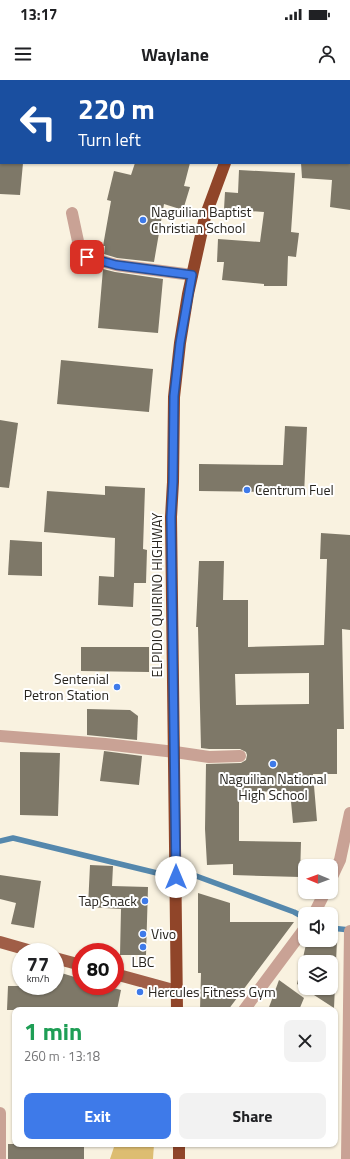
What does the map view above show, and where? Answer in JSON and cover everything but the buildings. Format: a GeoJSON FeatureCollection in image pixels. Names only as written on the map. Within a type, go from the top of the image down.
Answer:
{"type":"FeatureCollection","features":[{"type":"Feature","properties":{"kind":"highway","name":"ELPIDIO QUIRINO HIGHWAY"},"geometry":{"type":"LineString","coordinates":[[177,1007],[171,525],[174,396],[180,343],[192,275],[205,216],[225,164]]}},
{"type":"Feature","properties":{"kind":"highway"},"geometry":{"type":"LineString","coordinates":[[179,1147],[179,1159]]}},
{"type":"Feature","properties":{"kind":"main road"},"geometry":{"type":"LineString","coordinates":[[0,942],[12,945]]}},
{"type":"Feature","properties":{"kind":"main road"},"geometry":{"type":"LineString","coordinates":[[124,976],[177,991]]}},
{"type":"Feature","properties":{"kind":"street"},"geometry":{"type":"LineString","coordinates":[[72,213],[79,246],[87,257],[116,265],[192,275]]}},
{"type":"Feature","properties":{"kind":"street"},"geometry":{"type":"LineString","coordinates":[[0,736],[105,744],[209,757],[240,756]]}},
{"type":"Feature","properties":{"kind":"street"},"geometry":{"type":"LineString","coordinates":[[338,864],[350,814]]}},
{"type":"Feature","properties":{"kind":"street"},"geometry":{"type":"LineString","coordinates":[[347,1159],[350,931]]}},
{"type":"Feature","properties":{"kind":"street"},"geometry":{"type":"LineString","coordinates":[[246,1007],[298,938]]}},
{"type":"Feature","properties":{"kind":"street"},"geometry":{"type":"LineString","coordinates":[[0,1113],[0,1159]]}},
{"type":"Feature","properties":{"kind":"shaded area"},"geometry":{"type":"Polygon","coordinates":[[[114,1147],[154,1147],[153,1159],[110,1159],[114,1147]]]}},
{"type":"Feature","properties":{"kind":"waterway"},"geometry":{"type":"LineString","coordinates":[[0,841],[13,838],[157,873]]}},
{"type":"Feature","properties":{"kind":"waterway"},"geometry":{"type":"LineString","coordinates":[[188,873],[298,914]]}},
{"type":"Feature","properties":{"kind":"waterway"},"geometry":{"type":"LineString","coordinates":[[338,929],[350,930]]}},
{"type":"Feature","properties":{"kind":"place","name":"Naguilian Baptist Christian School"},"geometry":{"type":"Point","coordinates":[143,220]}},
{"type":"Feature","properties":{"kind":"place","name":"Centrum Fuel"},"geometry":{"type":"Point","coordinates":[247,490]}},
{"type":"Feature","properties":{"kind":"place","name":"Sentenial Petron Station"},"geometry":{"type":"Point","coordinates":[117,687]}},
{"type":"Feature","properties":{"kind":"place","name":"Naguilian National High School"},"geometry":{"type":"Point","coordinates":[273,764]}},
{"type":"Feature","properties":{"kind":"place","name":"Tap Snack"},"geometry":{"type":"Point","coordinates":[145,901]}},
{"type":"Feature","properties":{"kind":"place","name":"Vivo"},"geometry":{"type":"Point","coordinates":[143,934]}},
{"type":"Feature","properties":{"kind":"place","name":"LBC"},"geometry":{"type":"Point","coordinates":[143,947]}},
{"type":"Feature","properties":{"kind":"place","name":"Hercules Fitness Gym"},"geometry":{"type":"Point","coordinates":[140,992]}},
{"type":"Feature","properties":{"kind":"route"},"geometry":{"type":"LineString","coordinates":[[87,257],[116,265],[192,275],[180,343],[174,396],[171,517],[176,877]]}}]}
